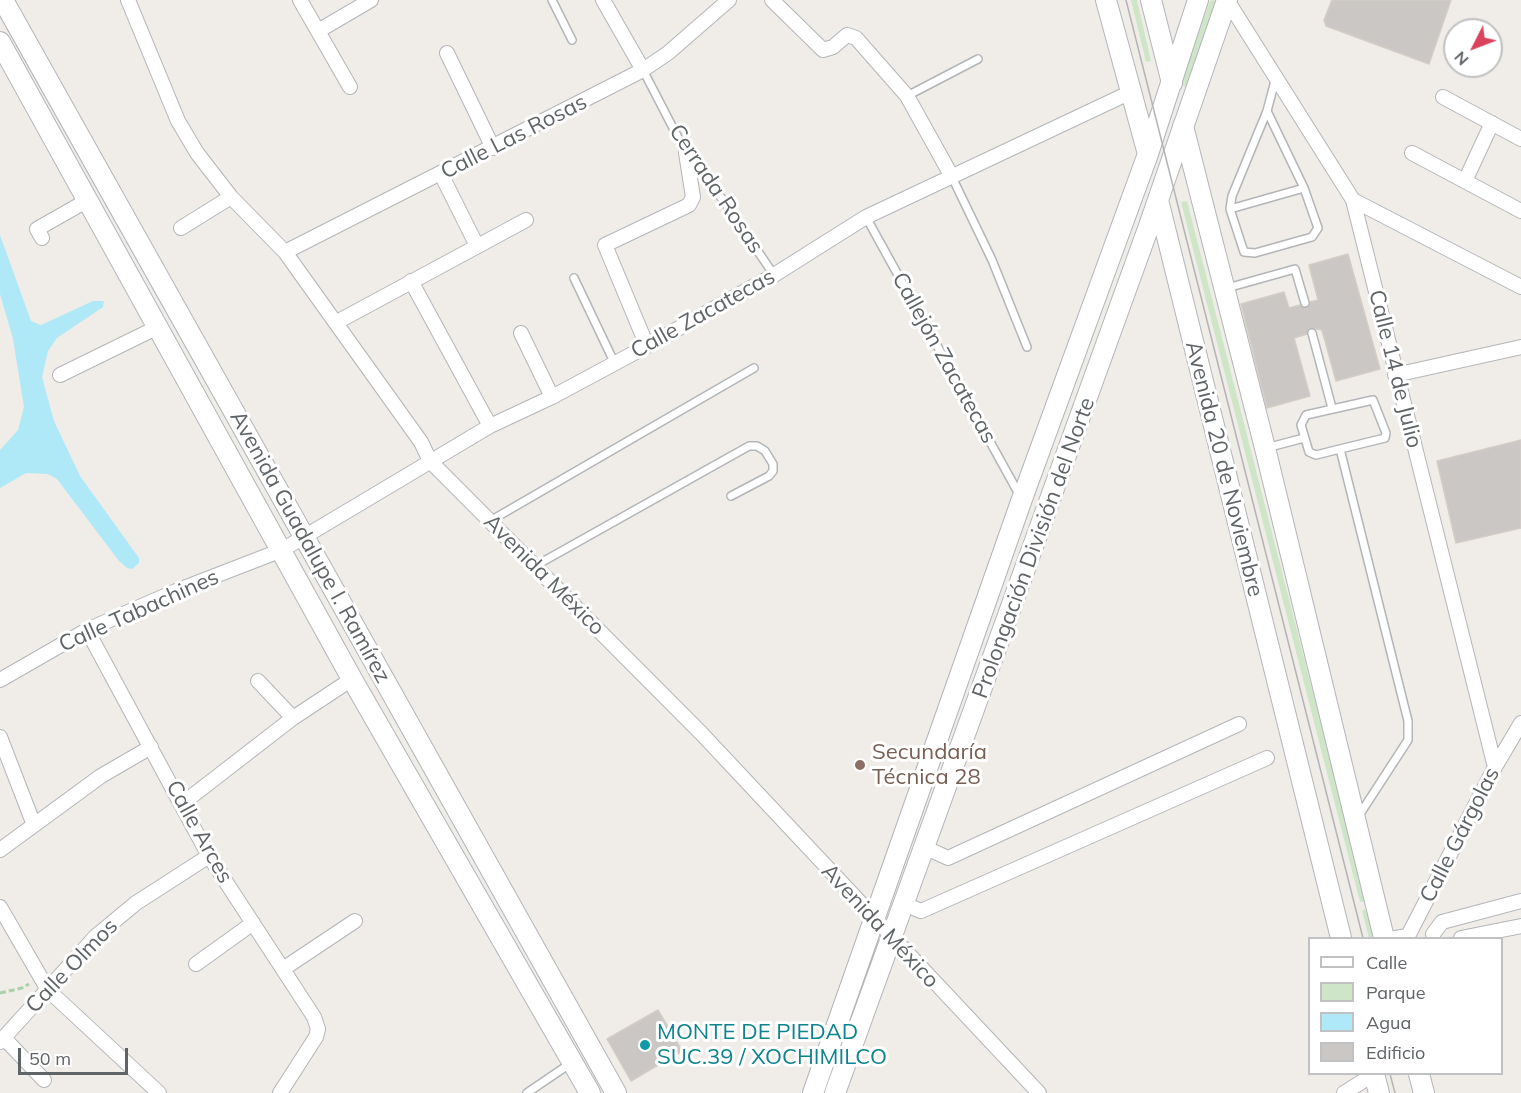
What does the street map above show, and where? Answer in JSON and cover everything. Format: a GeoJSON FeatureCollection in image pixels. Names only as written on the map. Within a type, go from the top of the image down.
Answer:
{"type":"FeatureCollection","features":[{"type":"Feature","properties":{"kind":"main road","name":"Avenida Guadalupe I. Ramírez"},"geometry":{"type":"LineString","coordinates":[[3,0],[616,1093]]}},
{"type":"Feature","properties":{"kind":"main road","name":"Avenida 20 de Noviembre"},"geometry":{"type":"LineString","coordinates":[[1106,0],[1148,154],[1341,937]]}},
{"type":"Feature","properties":{"kind":"main road","name":"Avenida 20 de Noviembre"},"geometry":{"type":"LineString","coordinates":[[1151,0],[1384,937]]}},
{"type":"Feature","properties":{"kind":"main road","name":"Prolongación División del Norte"},"geometry":{"type":"LineString","coordinates":[[813,1093],[1022,499],[1148,154],[1198,0]]}},
{"type":"Feature","properties":{"kind":"main road","name":"Prolongación División del Norte"},"geometry":{"type":"LineString","coordinates":[[835,1093],[926,848],[1158,201],[1227,0]]}},
{"type":"Feature","properties":{"kind":"main road","name":"Avenida Guadalupe I. Ramírez"},"geometry":{"type":"LineString","coordinates":[[0,42],[352,679],[591,1093]]}},
{"type":"Feature","properties":{"kind":"main road"},"geometry":{"type":"LineString","coordinates":[[1374,1075],[1379,1093]]}},
{"type":"Feature","properties":{"kind":"main road"},"geometry":{"type":"LineString","coordinates":[[1419,1075],[1424,1093]]}},
{"type":"Feature","properties":{"kind":"street","name":"Avenida México"},"geometry":{"type":"LineString","coordinates":[[128,0],[178,121],[197,153],[231,197],[285,252],[421,442],[430,461],[701,733],[1039,1093]]}},
{"type":"Feature","properties":{"kind":"street"},"geometry":{"type":"LineString","coordinates":[[300,0],[350,87]]}},
{"type":"Feature","properties":{"kind":"street"},"geometry":{"type":"LineString","coordinates":[[318,31],[371,0]]}},
{"type":"Feature","properties":{"kind":"street"},"geometry":{"type":"LineString","coordinates":[[603,0],[643,70]]}},
{"type":"Feature","properties":{"kind":"street","name":"Calle Las Rosas"},"geometry":{"type":"LineString","coordinates":[[285,252],[643,70],[729,0]]}},
{"type":"Feature","properties":{"kind":"street"},"geometry":{"type":"LineString","coordinates":[[772,0],[823,50],[833,47],[847,35],[856,38],[907,96],[951,175]]}},
{"type":"Feature","properties":{"kind":"street","name":"Calle 14 de Julio"},"geometry":{"type":"LineString","coordinates":[[1227,0],[1353,200],[1495,767]]}},
{"type":"Feature","properties":{"kind":"street"},"geometry":{"type":"LineString","coordinates":[[447,53],[493,148]]}},
{"type":"Feature","properties":{"kind":"street","name":"Calle Zacatecas"},"geometry":{"type":"LineString","coordinates":[[282,550],[490,426],[615,364],[774,275],[866,217],[1131,92]]}},
{"type":"Feature","properties":{"kind":"street"},"geometry":{"type":"LineString","coordinates":[[1443,97],[1521,139]]}},
{"type":"Feature","properties":{"kind":"street"},"geometry":{"type":"LineString","coordinates":[[1465,181],[1492,123]]}},
{"type":"Feature","properties":{"kind":"street"},"geometry":{"type":"LineString","coordinates":[[647,346],[605,245],[689,205],[693,197],[686,153]]}},
{"type":"Feature","properties":{"kind":"street"},"geometry":{"type":"LineString","coordinates":[[1412,153],[1521,211]]}},
{"type":"Feature","properties":{"kind":"street"},"geometry":{"type":"LineString","coordinates":[[441,174],[476,244]]}},
{"type":"Feature","properties":{"kind":"street"},"geometry":{"type":"LineString","coordinates":[[181,228],[231,197]]}},
{"type":"Feature","properties":{"kind":"street"},"geometry":{"type":"LineString","coordinates":[[42,238],[37,229],[88,200]]}},
{"type":"Feature","properties":{"kind":"street"},"geometry":{"type":"LineString","coordinates":[[1353,200],[1521,286]]}},
{"type":"Feature","properties":{"kind":"street"},"geometry":{"type":"LineString","coordinates":[[337,322],[476,244],[526,220]]}},
{"type":"Feature","properties":{"kind":"street"},"geometry":{"type":"LineString","coordinates":[[411,281],[490,426]]}},
{"type":"Feature","properties":{"kind":"street"},"geometry":{"type":"LineString","coordinates":[[60,375],[158,327]]}},
{"type":"Feature","properties":{"kind":"street"},"geometry":{"type":"LineString","coordinates":[[521,333],[552,397]]}},
{"type":"Feature","properties":{"kind":"street"},"geometry":{"type":"LineString","coordinates":[[1395,375],[1521,347]]}},
{"type":"Feature","properties":{"kind":"street","name":"Calle Tabachines"},"geometry":{"type":"LineString","coordinates":[[0,680],[87,630],[176,591],[282,550]]}},
{"type":"Feature","properties":{"kind":"street","name":"Calle Arces"},"geometry":{"type":"LineString","coordinates":[[87,630],[183,803],[209,856],[314,1017],[318,1029],[316,1037],[280,1093]]}},
{"type":"Feature","properties":{"kind":"street"},"geometry":{"type":"LineString","coordinates":[[183,803],[293,717],[352,679]]}},
{"type":"Feature","properties":{"kind":"street"},"geometry":{"type":"LineString","coordinates":[[258,681],[293,717]]}},
{"type":"Feature","properties":{"kind":"street","name":"Calle Gárgolas"},"geometry":{"type":"LineString","coordinates":[[1402,937],[1521,723]]}},
{"type":"Feature","properties":{"kind":"street"},"geometry":{"type":"LineString","coordinates":[[926,848],[948,858],[1239,724]]}},
{"type":"Feature","properties":{"kind":"street"},"geometry":{"type":"LineString","coordinates":[[0,737],[34,825]]}},
{"type":"Feature","properties":{"kind":"street"},"geometry":{"type":"LineString","coordinates":[[0,850],[101,776],[151,747]]}},
{"type":"Feature","properties":{"kind":"street"},"geometry":{"type":"LineString","coordinates":[[904,904],[921,911],[1267,758]]}},
{"type":"Feature","properties":{"kind":"street","name":"Calle Olmos"},"geometry":{"type":"LineString","coordinates":[[2,1040],[95,937],[120,916],[209,856]]}},
{"type":"Feature","properties":{"kind":"street"},"geometry":{"type":"LineString","coordinates":[[1402,937],[1437,936],[1442,922],[1521,901]]}},
{"type":"Feature","properties":{"kind":"street"},"geometry":{"type":"LineString","coordinates":[[0,907],[48,990],[159,1093]]}},
{"type":"Feature","properties":{"kind":"street"},"geometry":{"type":"LineString","coordinates":[[283,969],[355,921]]}},
{"type":"Feature","properties":{"kind":"street"},"geometry":{"type":"LineString","coordinates":[[196,964],[253,922]]}},
{"type":"Feature","properties":{"kind":"street"},"geometry":{"type":"LineString","coordinates":[[1470,937],[1521,926]]}},
{"type":"Feature","properties":{"kind":"street"},"geometry":{"type":"LineString","coordinates":[[2,1040],[44,1080]]}},
{"type":"Feature","properties":{"kind":"street"},"geometry":{"type":"LineString","coordinates":[[833,1040],[847,1093]]}},
{"type":"Feature","properties":{"kind":"street"},"geometry":{"type":"LineString","coordinates":[[1344,1093],[1372,1075]]}},
{"type":"Feature","properties":{"kind":"lane"},"geometry":{"type":"LineString","coordinates":[[552,0],[572,40]]}},
{"type":"Feature","properties":{"kind":"lane"},"geometry":{"type":"LineString","coordinates":[[907,96],[978,60]]}},
{"type":"Feature","properties":{"kind":"lane","name":"Cerrada Rosas"},"geometry":{"type":"LineString","coordinates":[[643,70],[686,153],[723,200],[774,275]]}},
{"type":"Feature","properties":{"kind":"lane"},"geometry":{"type":"LineString","coordinates":[[1267,111],[1304,188],[1318,228],[1312,237],[1255,253],[1244,252],[1230,209],[1232,196],[1267,111],[1276,75]]}},
{"type":"Feature","properties":{"kind":"lane"},"geometry":{"type":"LineString","coordinates":[[951,175],[992,260],[1027,347]]}},
{"type":"Feature","properties":{"kind":"lane"},"geometry":{"type":"LineString","coordinates":[[1230,209],[1304,188]]}},
{"type":"Feature","properties":{"kind":"lane","name":"Callejón Zacatecas"},"geometry":{"type":"LineString","coordinates":[[866,217],[1022,499]]}},
{"type":"Feature","properties":{"kind":"lane"},"geometry":{"type":"LineString","coordinates":[[1224,289],[1295,270],[1305,303]]}},
{"type":"Feature","properties":{"kind":"lane"},"geometry":{"type":"LineString","coordinates":[[574,278],[615,364]]}},
{"type":"Feature","properties":{"kind":"lane"},"geometry":{"type":"LineString","coordinates":[[1312,333],[1332,408]]}},
{"type":"Feature","properties":{"kind":"lane"},"geometry":{"type":"LineString","coordinates":[[490,521],[754,368]]}},
{"type":"Feature","properties":{"kind":"lane"},"geometry":{"type":"LineString","coordinates":[[1373,400],[1386,433],[1385,438],[1316,455],[1309,452],[1301,425],[1303,418],[1332,408],[1373,400]]}},
{"type":"Feature","properties":{"kind":"lane"},"geometry":{"type":"LineString","coordinates":[[1264,448],[1304,438]]}},
{"type":"Feature","properties":{"kind":"lane"},"geometry":{"type":"LineString","coordinates":[[535,566],[750,446],[756,446],[765,451],[773,464],[773,471],[769,476],[731,496]]}},
{"type":"Feature","properties":{"kind":"lane"},"geometry":{"type":"LineString","coordinates":[[1340,449],[1408,722],[1408,740],[1355,821]]}},
{"type":"Feature","properties":{"kind":"lane"},"geometry":{"type":"LineString","coordinates":[[527,1093],[573,1062]]}},
{"type":"Feature","properties":{"kind":"path"},"geometry":{"type":"LineString","coordinates":[[0,993],[22,988],[41,976]]}},
{"type":"Feature","properties":{"kind":"green space"},"geometry":{"type":"Polygon","coordinates":[[[1131,0],[1137,0],[1151,61],[1146,62],[1131,0]]]}},
{"type":"Feature","properties":{"kind":"green space"},"geometry":{"type":"Polygon","coordinates":[[[1214,0],[1216,4],[1187,88],[1181,84],[1210,1],[1214,0]]]}},
{"type":"Feature","properties":{"kind":"green space"},"geometry":{"type":"Polygon","coordinates":[[[1187,201],[1374,937],[1369,937],[1362,911],[1366,909],[1364,902],[1360,902],[1181,202],[1187,201]]]}},
{"type":"Feature","properties":{"kind":"water"},"geometry":{"type":"Polygon","coordinates":[[[0,235],[31,321],[41,325],[93,301],[104,301],[103,307],[57,338],[48,351],[42,377],[54,421],[80,476],[139,558],[139,563],[132,569],[119,561],[57,479],[48,474],[26,473],[0,488],[0,450],[18,430],[24,407],[13,339],[0,294],[0,235]]]}},
{"type":"Feature","properties":{"kind":"building"},"geometry":{"type":"Polygon","coordinates":[[[1332,0],[1451,0],[1429,64],[1326,26],[1324,20],[1332,0]]]}},
{"type":"Feature","properties":{"kind":"building"},"geometry":{"type":"Polygon","coordinates":[[[1348,254],[1380,369],[1336,381],[1322,330],[1310,328],[1307,334],[1294,338],[1310,396],[1267,408],[1241,304],[1284,292],[1289,308],[1300,305],[1307,308],[1310,302],[1318,300],[1309,265],[1348,254]]]}},
{"type":"Feature","properties":{"kind":"building"},"geometry":{"type":"Polygon","coordinates":[[[1521,440],[1521,528],[1456,543],[1437,461],[1521,440]]]}},
{"type":"Feature","properties":{"kind":"building","name":"MONTE DE PIEDAD SUC.39 / XOCHIMILCO"},"geometry":{"type":"Polygon","coordinates":[[[658,1010],[682,1051],[631,1081],[607,1039],[658,1010]]]}},
{"type":"Feature","properties":{"kind":"tram line"},"geometry":{"type":"LineString","coordinates":[[1126,0],[1363,937]]}},
{"type":"Feature","properties":{"kind":"tram line"},"geometry":{"type":"LineString","coordinates":[[1390,1075],[1395,1093]]}},
{"type":"Feature","properties":{"kind":"place","name":"Secundaría Técnica 28"},"geometry":{"type":"Point","coordinates":[860,765]}},
{"type":"Feature","properties":{"kind":"place","name":"MONTE DE PIEDAD SUC.39 / XOCHIMILCO"},"geometry":{"type":"Point","coordinates":[645,1045]}}]}
